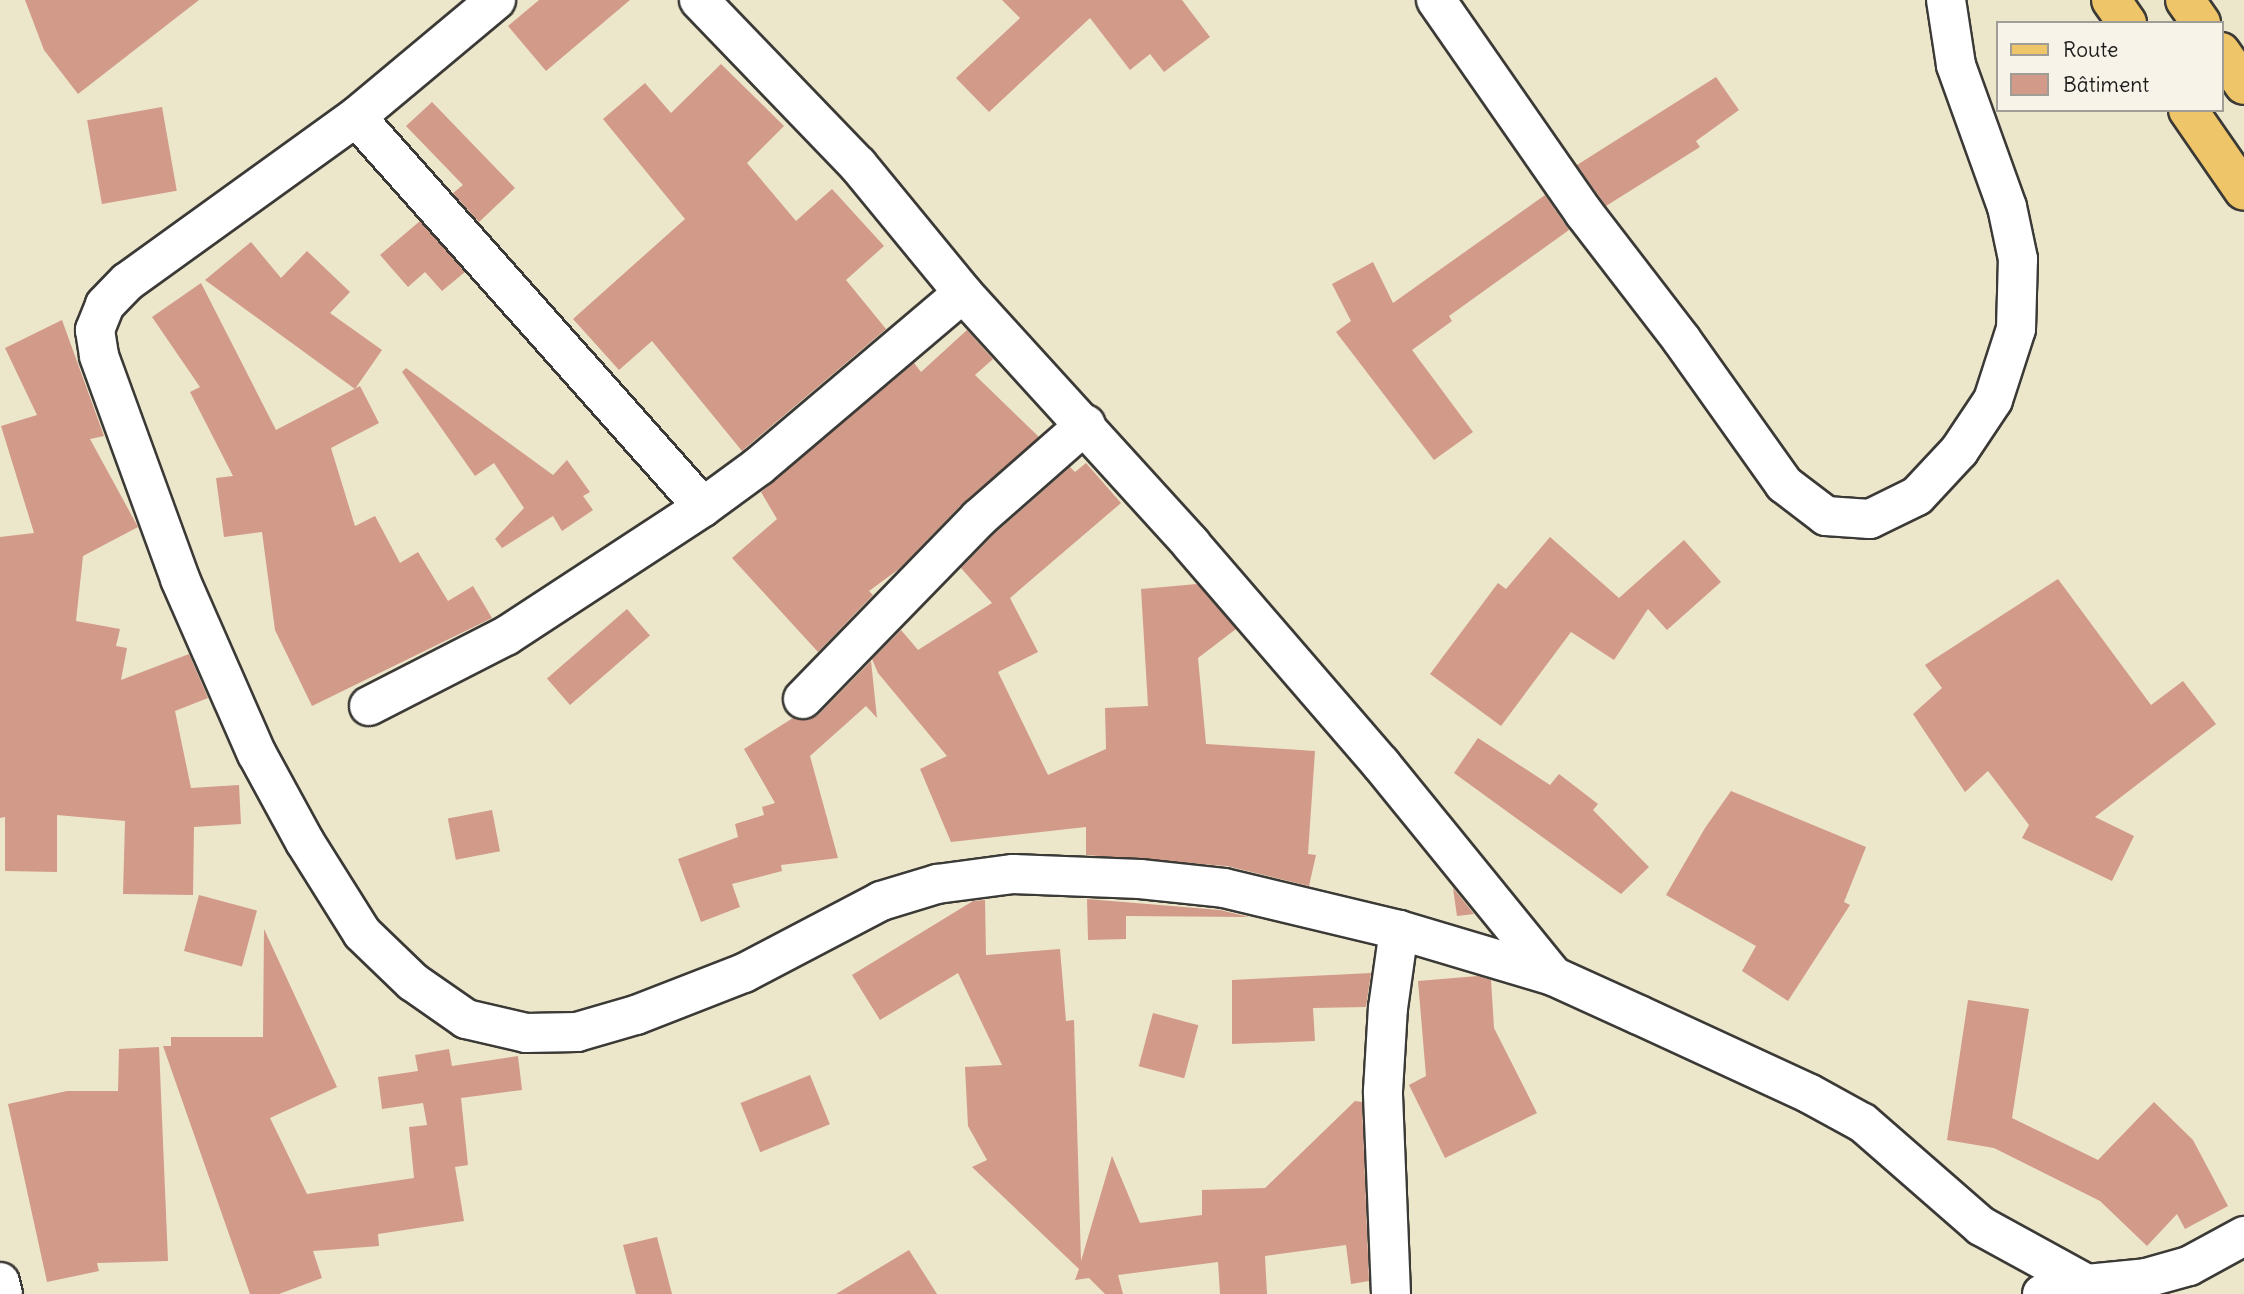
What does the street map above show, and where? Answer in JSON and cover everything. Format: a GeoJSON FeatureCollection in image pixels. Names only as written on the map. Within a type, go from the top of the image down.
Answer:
{"type":"FeatureCollection","features":[{"type":"Feature","properties":{"kind":"main road"},"geometry":{"type":"LineString","coordinates":[[2111,0],[2126,21]]}},
{"type":"Feature","properties":{"kind":"main road"},"geometry":{"type":"LineString","coordinates":[[2185,0],[2200,21]]}},
{"type":"Feature","properties":{"kind":"main road"},"geometry":{"type":"LineString","coordinates":[[2223,55],[2244,85]]}},
{"type":"Feature","properties":{"kind":"main road"},"geometry":{"type":"LineString","coordinates":[[2189,112],[2244,191]]}},
{"type":"Feature","properties":{"kind":"street"},"geometry":{"type":"LineString","coordinates":[[496,0],[356,117],[127,282],[105,305],[95,330],[99,356],[176,566],[257,754],[305,842],[362,933],[413,982],[466,1019],[526,1033],[577,1032],[636,1015],[744,973],[881,901],[937,884],[1013,874],[1140,879],[1224,888],[1399,930],[1553,976],[1810,1094],[1863,1123],[1981,1226],[2087,1284]]}},
{"type":"Feature","properties":{"kind":"street"},"geometry":{"type":"LineString","coordinates":[[699,0],[858,164],[963,293],[1086,424],[1381,765],[1553,976]]}},
{"type":"Feature","properties":{"kind":"street"},"geometry":{"type":"LineString","coordinates":[[1436,0],[1584,213],[1681,339],[1784,484],[1826,516],[1870,519],[1917,496],[1959,451],[1993,400],[2016,329],[2018,260],[2007,207],[1956,65],[1945,0]]}},
{"type":"Feature","properties":{"kind":"street"},"geometry":{"type":"LineString","coordinates":[[356,117],[703,507]]}},
{"type":"Feature","properties":{"kind":"street"},"geometry":{"type":"LineString","coordinates":[[369,706],[506,636],[703,507],[759,466],[963,293]]}},
{"type":"Feature","properties":{"kind":"street"},"geometry":{"type":"LineString","coordinates":[[803,699],[979,518],[1086,424]]}},
{"type":"Feature","properties":{"kind":"street"},"geometry":{"type":"LineString","coordinates":[[1391,1294],[1383,1091],[1388,1008],[1399,930]]}},
{"type":"Feature","properties":{"kind":"street"},"geometry":{"type":"LineString","coordinates":[[2042,1294],[2087,1284],[2146,1278],[2189,1266],[2244,1236]]}},
{"type":"Feature","properties":{"kind":"street"},"geometry":{"type":"LineString","coordinates":[[0,1282],[3,1294]]}},
{"type":"Feature","properties":{"kind":"building"},"geometry":{"type":"Polygon","coordinates":[[[25,0],[199,0],[78,94],[44,50],[25,0]]]}},
{"type":"Feature","properties":{"kind":"building"},"geometry":{"type":"Polygon","coordinates":[[[539,0],[630,0],[546,71],[508,26],[539,0]]]}},
{"type":"Feature","properties":{"kind":"building"},"geometry":{"type":"Polygon","coordinates":[[[1002,0],[1182,0],[1210,37],[1164,72],[1150,54],[1130,70],[1090,18],[989,112],[956,78],[1020,18],[1002,0]]]}},
{"type":"Feature","properties":{"kind":"building"},"geometry":{"type":"Polygon","coordinates":[[[721,64],[784,126],[747,163],[796,221],[832,189],[884,246],[846,280],[886,329],[742,451],[652,341],[619,370],[573,319],[685,219],[603,119],[645,83],[671,113],[721,64]]]}},
{"type":"Feature","properties":{"kind":"building"},"geometry":{"type":"Polygon","coordinates":[[[1716,77],[1739,110],[1696,141],[1700,147],[1606,206],[1577,165],[1716,77]]]}},
{"type":"Feature","properties":{"kind":"building"},"geometry":{"type":"Polygon","coordinates":[[[432,102],[515,188],[479,222],[453,193],[463,185],[406,126],[432,102]]]}},
{"type":"Feature","properties":{"kind":"building"},"geometry":{"type":"Polygon","coordinates":[[[162,107],[177,191],[102,204],[87,120],[162,107]]]}},
{"type":"Feature","properties":{"kind":"building"},"geometry":{"type":"Polygon","coordinates":[[[1545,195],[1569,230],[1449,316],[1452,321],[1412,350],[1473,432],[1434,460],[1336,332],[1351,321],[1332,284],[1373,262],[1393,303],[1545,195]]]}},
{"type":"Feature","properties":{"kind":"building"},"geometry":{"type":"Polygon","coordinates":[[[420,221],[465,272],[442,291],[425,272],[408,287],[380,255],[420,221]]]}},
{"type":"Feature","properties":{"kind":"building"},"geometry":{"type":"Polygon","coordinates":[[[251,242],[281,278],[307,251],[350,292],[330,313],[382,350],[355,389],[205,280],[251,242]]]}},
{"type":"Feature","properties":{"kind":"building"},"geometry":{"type":"Polygon","coordinates":[[[201,283],[276,430],[360,386],[379,423],[331,448],[355,526],[375,516],[400,563],[418,552],[448,601],[473,586],[492,618],[312,706],[275,630],[262,532],[224,537],[216,478],[233,476],[190,392],[200,387],[152,317],[201,283]]]}},
{"type":"Feature","properties":{"kind":"building"},"geometry":{"type":"Polygon","coordinates":[[[62,320],[104,436],[90,439],[138,527],[83,556],[76,621],[120,629],[116,646],[127,648],[121,680],[189,654],[208,698],[175,711],[191,788],[239,785],[241,824],[194,827],[193,895],[123,894],[125,821],[57,815],[57,872],[5,871],[5,817],[0,818],[0,537],[34,533],[1,426],[37,415],[5,348],[62,320]]]}},
{"type":"Feature","properties":{"kind":"building"},"geometry":{"type":"Polygon","coordinates":[[[967,330],[993,359],[975,375],[1039,437],[963,503],[899,569],[869,591],[873,595],[818,652],[732,558],[777,519],[761,492],[914,363],[921,372],[967,330]]]}},
{"type":"Feature","properties":{"kind":"building"},"geometry":{"type":"Polygon","coordinates":[[[406,368],[553,475],[567,460],[590,492],[583,496],[593,510],[562,531],[553,516],[502,548],[495,539],[524,508],[494,463],[475,476],[402,372],[406,368]]]}},
{"type":"Feature","properties":{"kind":"building"},"geometry":{"type":"Polygon","coordinates":[[[1086,463],[1121,503],[1010,598],[1038,652],[998,672],[1048,775],[1106,749],[1105,708],[1148,706],[1141,589],[1197,584],[1236,629],[1198,658],[1206,744],[1315,751],[1308,854],[1316,855],[1309,886],[1227,866],[1086,855],[1086,827],[951,842],[920,769],[947,756],[878,673],[872,659],[901,630],[918,650],[992,603],[961,568],[994,534],[1070,467],[1075,472],[1086,463]]]}},
{"type":"Feature","properties":{"kind":"building"},"geometry":{"type":"Polygon","coordinates":[[[1550,537],[1619,598],[1684,540],[1721,582],[1667,630],[1648,609],[1614,660],[1571,632],[1501,726],[1430,674],[1498,583],[1506,589],[1550,537]]]}},
{"type":"Feature","properties":{"kind":"building"},"geometry":{"type":"Polygon","coordinates":[[[2058,579],[2151,705],[2183,681],[2216,724],[2095,817],[2134,836],[2112,881],[2022,838],[2029,825],[1988,771],[1965,792],[1913,714],[1942,688],[1925,665],[2058,579]]]}},
{"type":"Feature","properties":{"kind":"building"},"geometry":{"type":"Polygon","coordinates":[[[627,609],[650,635],[570,705],[547,679],[627,609]]]}},
{"type":"Feature","properties":{"kind":"building"},"geometry":{"type":"Polygon","coordinates":[[[871,661],[877,718],[866,706],[810,756],[838,858],[781,865],[782,871],[732,884],[740,907],[701,922],[678,859],[738,837],[735,824],[764,815],[762,807],[775,803],[744,749],[793,718],[808,720],[818,715],[871,661]]]}},
{"type":"Feature","properties":{"kind":"building"},"geometry":{"type":"Polygon","coordinates":[[[1478,738],[1550,785],[1559,774],[1598,804],[1593,810],[1649,867],[1621,894],[1454,773],[1478,738]]]}},
{"type":"Feature","properties":{"kind":"building"},"geometry":{"type":"Polygon","coordinates":[[[1731,791],[1866,847],[1844,902],[1850,905],[1788,1001],[1742,971],[1756,946],[1666,895],[1705,828],[1731,791]]]}},
{"type":"Feature","properties":{"kind":"building"},"geometry":{"type":"Polygon","coordinates":[[[492,810],[500,851],[456,860],[448,819],[492,810]]]}},
{"type":"Feature","properties":{"kind":"building"},"geometry":{"type":"Polygon","coordinates":[[[1453,888],[1474,914],[1457,916],[1453,888]]]}},
{"type":"Feature","properties":{"kind":"building"},"geometry":{"type":"Polygon","coordinates":[[[199,895],[257,911],[242,967],[184,951],[199,895]]]}},
{"type":"Feature","properties":{"kind":"building"},"geometry":{"type":"Polygon","coordinates":[[[1087,899],[1220,910],[1249,917],[1126,916],[1126,939],[1088,940],[1087,899]]]}},
{"type":"Feature","properties":{"kind":"building"},"geometry":{"type":"Polygon","coordinates":[[[985,900],[986,955],[1060,949],[1066,1021],[1074,1020],[1081,1261],[1112,1156],[1140,1223],[1202,1215],[1202,1190],[1265,1188],[1355,1101],[1362,1102],[1369,1281],[1351,1284],[1346,1245],[1265,1256],[1267,1294],[1220,1294],[1218,1262],[1118,1275],[1123,1294],[1105,1294],[1089,1278],[1075,1280],[1079,1269],[972,1167],[987,1160],[968,1126],[965,1067],[1002,1065],[958,973],[880,1020],[852,975],[973,901],[985,900]]]}},
{"type":"Feature","properties":{"kind":"building"},"geometry":{"type":"Polygon","coordinates":[[[264,929],[337,1087],[270,1118],[307,1194],[414,1178],[409,1127],[427,1125],[423,1103],[382,1109],[378,1077],[418,1071],[415,1055],[449,1049],[452,1066],[518,1056],[522,1090],[461,1098],[468,1165],[455,1167],[464,1221],[378,1234],[379,1246],[313,1251],[322,1278],[279,1294],[250,1294],[163,1046],[171,1046],[171,1037],[263,1037],[264,929]]]}},
{"type":"Feature","properties":{"kind":"building"},"geometry":{"type":"Polygon","coordinates":[[[1371,973],[1366,1007],[1313,1008],[1315,1041],[1232,1044],[1232,980],[1371,973]]]}},
{"type":"Feature","properties":{"kind":"building"},"geometry":{"type":"Polygon","coordinates":[[[1478,976],[1491,980],[1494,1028],[1537,1113],[1445,1158],[1409,1085],[1426,1076],[1418,981],[1478,976]]]}},
{"type":"Feature","properties":{"kind":"building"},"geometry":{"type":"Polygon","coordinates":[[[1968,1000],[2029,1009],[2012,1118],[2098,1160],[2154,1102],[2193,1140],[2228,1206],[2185,1229],[2177,1214],[2147,1246],[2100,1201],[1994,1148],[1947,1140],[1968,1000]]]}},
{"type":"Feature","properties":{"kind":"building"},"geometry":{"type":"Polygon","coordinates":[[[1153,1013],[1198,1025],[1184,1078],[1139,1066],[1153,1013]]]}},
{"type":"Feature","properties":{"kind":"building"},"geometry":{"type":"Polygon","coordinates":[[[159,1047],[168,1261],[97,1263],[99,1271],[47,1282],[8,1104],[67,1091],[118,1091],[119,1049],[159,1047]]]}},
{"type":"Feature","properties":{"kind":"building"},"geometry":{"type":"Polygon","coordinates":[[[810,1075],[830,1124],[760,1152],[740,1103],[810,1075]]]}},
{"type":"Feature","properties":{"kind":"building"},"geometry":{"type":"Polygon","coordinates":[[[657,1237],[672,1294],[636,1294],[623,1245],[657,1237]]]}},
{"type":"Feature","properties":{"kind":"building"},"geometry":{"type":"Polygon","coordinates":[[[909,1250],[937,1294],[836,1294],[909,1250]]]}}]}
